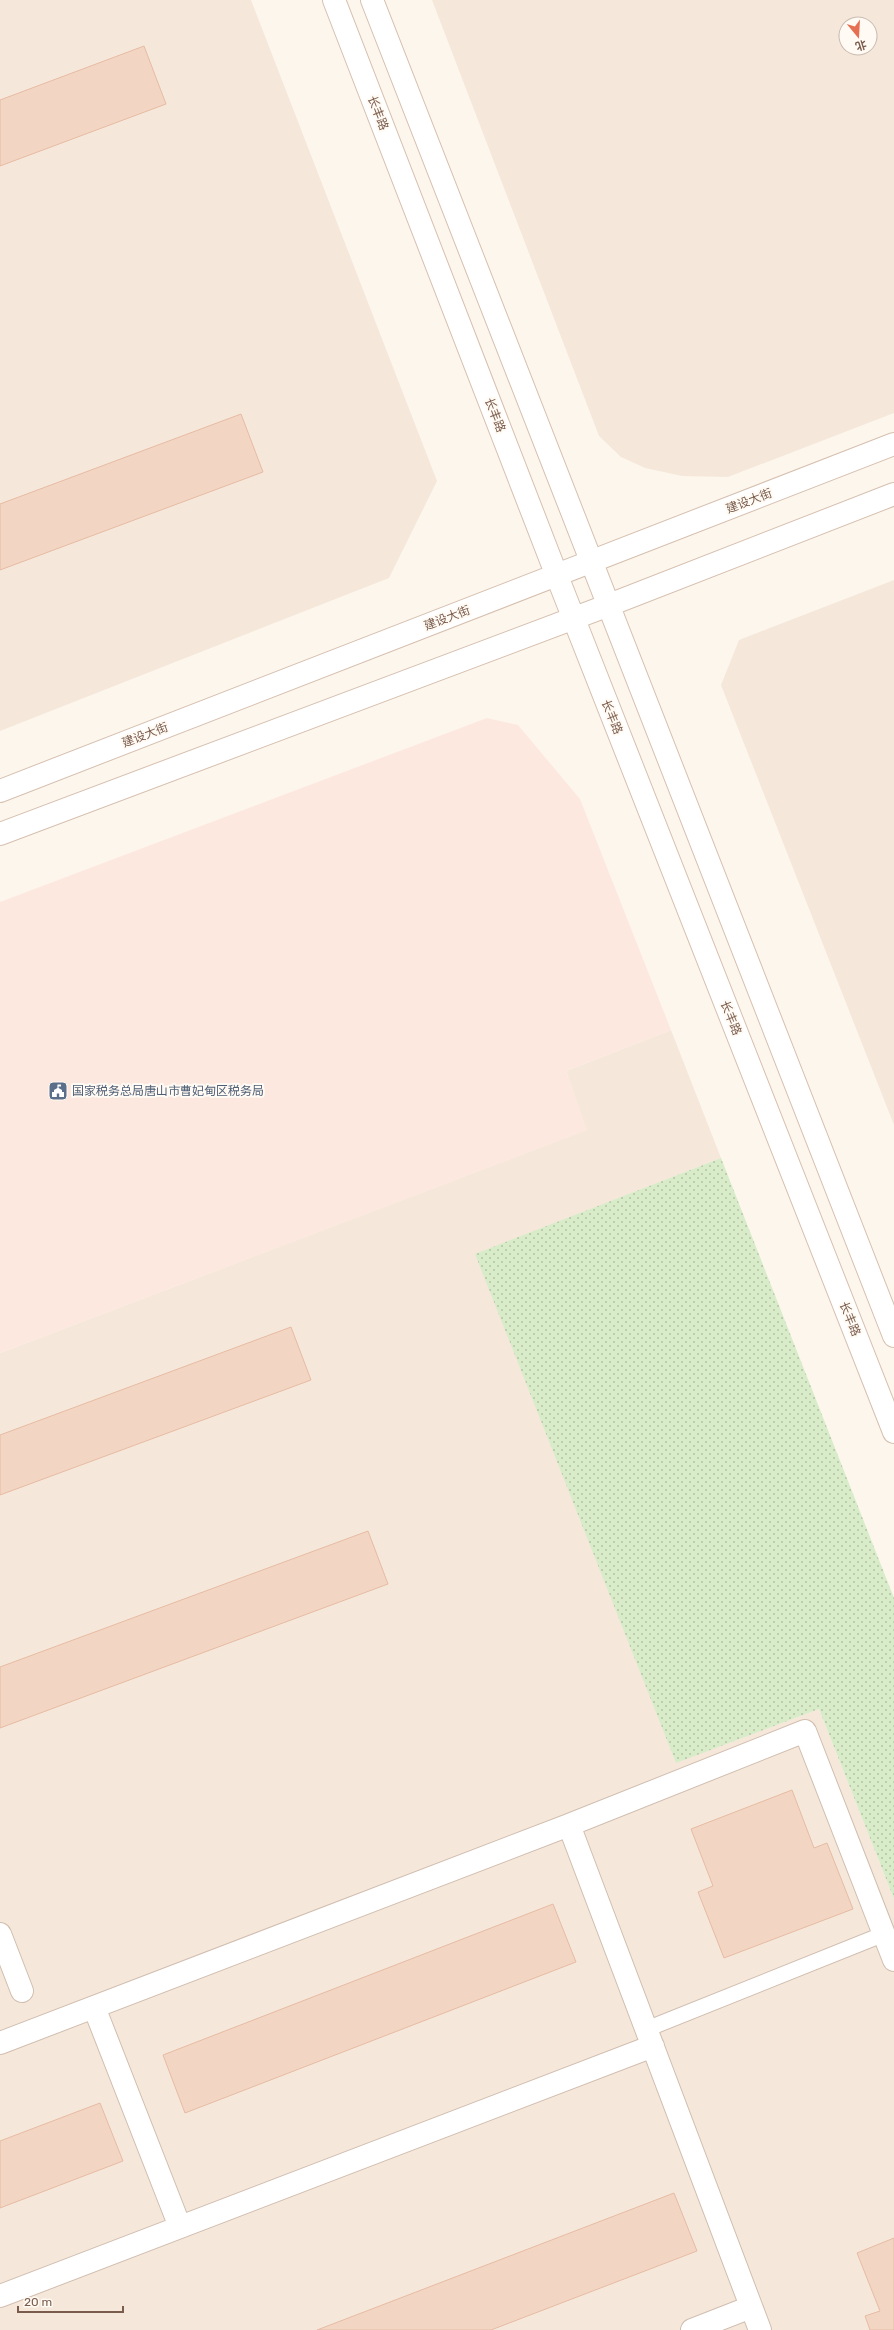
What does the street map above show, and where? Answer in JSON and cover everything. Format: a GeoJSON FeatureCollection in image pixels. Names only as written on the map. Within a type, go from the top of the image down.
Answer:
{"type":"FeatureCollection","features":[{"type":"Feature","properties":{"kind":"main road","name":"长丰路"},"geometry":{"type":"LineString","coordinates":[[334,0],[557,576],[894,1432]]}},
{"type":"Feature","properties":{"kind":"main road"},"geometry":{"type":"LineString","coordinates":[[372,0],[894,1336]]}},
{"type":"Feature","properties":{"kind":"main road","name":"建设大街"},"geometry":{"type":"LineString","coordinates":[[0,791],[894,444]]}},
{"type":"Feature","properties":{"kind":"main road"},"geometry":{"type":"LineString","coordinates":[[0,834],[609,605],[894,494]]}},
{"type":"Feature","properties":{"kind":"main road"},"geometry":{"type":"LineString","coordinates":[[0,2043],[569,1825],[805,1731],[894,1960]]}},
{"type":"Feature","properties":{"kind":"main road"},"geometry":{"type":"LineString","coordinates":[[569,1825],[760,2330]]}},
{"type":"Feature","properties":{"kind":"main road"},"geometry":{"type":"LineString","coordinates":[[0,1934],[22,1991]]}},
{"type":"Feature","properties":{"kind":"main road"},"geometry":{"type":"LineString","coordinates":[[94,2007],[180,2227]]}},
{"type":"Feature","properties":{"kind":"main road"},"geometry":{"type":"LineString","coordinates":[[0,2296],[180,2227],[650,2037]]}},
{"type":"Feature","properties":{"kind":"main road"},"geometry":{"type":"LineString","coordinates":[[692,2330],[751,2307]]}},
{"type":"Feature","properties":{"kind":"lane"},"geometry":{"type":"LineString","coordinates":[[650,2037],[884,1934]]}},
{"type":"Feature","properties":{"kind":"shaded area"},"geometry":{"type":"Polygon","coordinates":[[[0,0],[251,0],[437,481],[389,578],[0,731],[0,0]]]}},
{"type":"Feature","properties":{"kind":"shaded area"},"geometry":{"type":"Polygon","coordinates":[[[432,0],[894,0],[894,413],[728,477],[682,476],[645,468],[621,457],[599,436],[432,0]]]}},
{"type":"Feature","properties":{"kind":"shaded area"},"geometry":{"type":"Polygon","coordinates":[[[894,580],[894,1125],[721,685],[739,640],[894,580]]]}},
{"type":"Feature","properties":{"kind":"shaded area"},"geometry":{"type":"Polygon","coordinates":[[[487,718],[518,725],[580,799],[671,1030],[566,1071],[587,1130],[0,1353],[0,902],[487,718]]]}},
{"type":"Feature","properties":{"kind":"shaded area"},"geometry":{"type":"Polygon","coordinates":[[[671,1030],[721,1158],[476,1254],[676,1762],[819,1709],[894,1899],[894,2330],[0,2330],[0,1353],[586,1130],[566,1071],[671,1030]]]}},
{"type":"Feature","properties":{"kind":"green space"},"geometry":{"type":"Polygon","coordinates":[[[721,1158],[894,1598],[894,1899],[819,1709],[676,1763],[475,1254],[721,1158]]]}},
{"type":"Feature","properties":{"kind":"building"},"geometry":{"type":"Polygon","coordinates":[[[144,46],[166,104],[0,166],[0,100],[144,46]]]}},
{"type":"Feature","properties":{"kind":"building"},"geometry":{"type":"Polygon","coordinates":[[[241,414],[263,472],[0,570],[0,504],[241,414]]]}},
{"type":"Feature","properties":{"kind":"building"},"geometry":{"type":"Polygon","coordinates":[[[291,1327],[311,1380],[0,1495],[0,1435],[291,1327]]]}},
{"type":"Feature","properties":{"kind":"building"},"geometry":{"type":"Polygon","coordinates":[[[368,1531],[388,1584],[0,1728],[0,1667],[368,1531]]]}},
{"type":"Feature","properties":{"kind":"building"},"geometry":{"type":"Polygon","coordinates":[[[792,1790],[814,1848],[827,1843],[853,1909],[724,1958],[698,1892],[713,1886],[691,1829],[792,1790]]]}},
{"type":"Feature","properties":{"kind":"building"},"geometry":{"type":"Polygon","coordinates":[[[553,1904],[576,1962],[185,2113],[163,2055],[553,1904]]]}},
{"type":"Feature","properties":{"kind":"building"},"geometry":{"type":"Polygon","coordinates":[[[100,2103],[123,2161],[0,2208],[0,2141],[100,2103]]]}},
{"type":"Feature","properties":{"kind":"building"},"geometry":{"type":"Polygon","coordinates":[[[674,2193],[697,2251],[491,2330],[317,2330],[674,2193]]]}},
{"type":"Feature","properties":{"kind":"building"},"geometry":{"type":"Polygon","coordinates":[[[894,2238],[894,2330],[870,2330],[865,2316],[880,2311],[857,2253],[894,2238]]]}},
{"type":"Feature","properties":{"kind":"place","name":"国家税务总局唐山市曹妃甸区税务局"},"geometry":{"type":"Point","coordinates":[58,1091]}}]}
